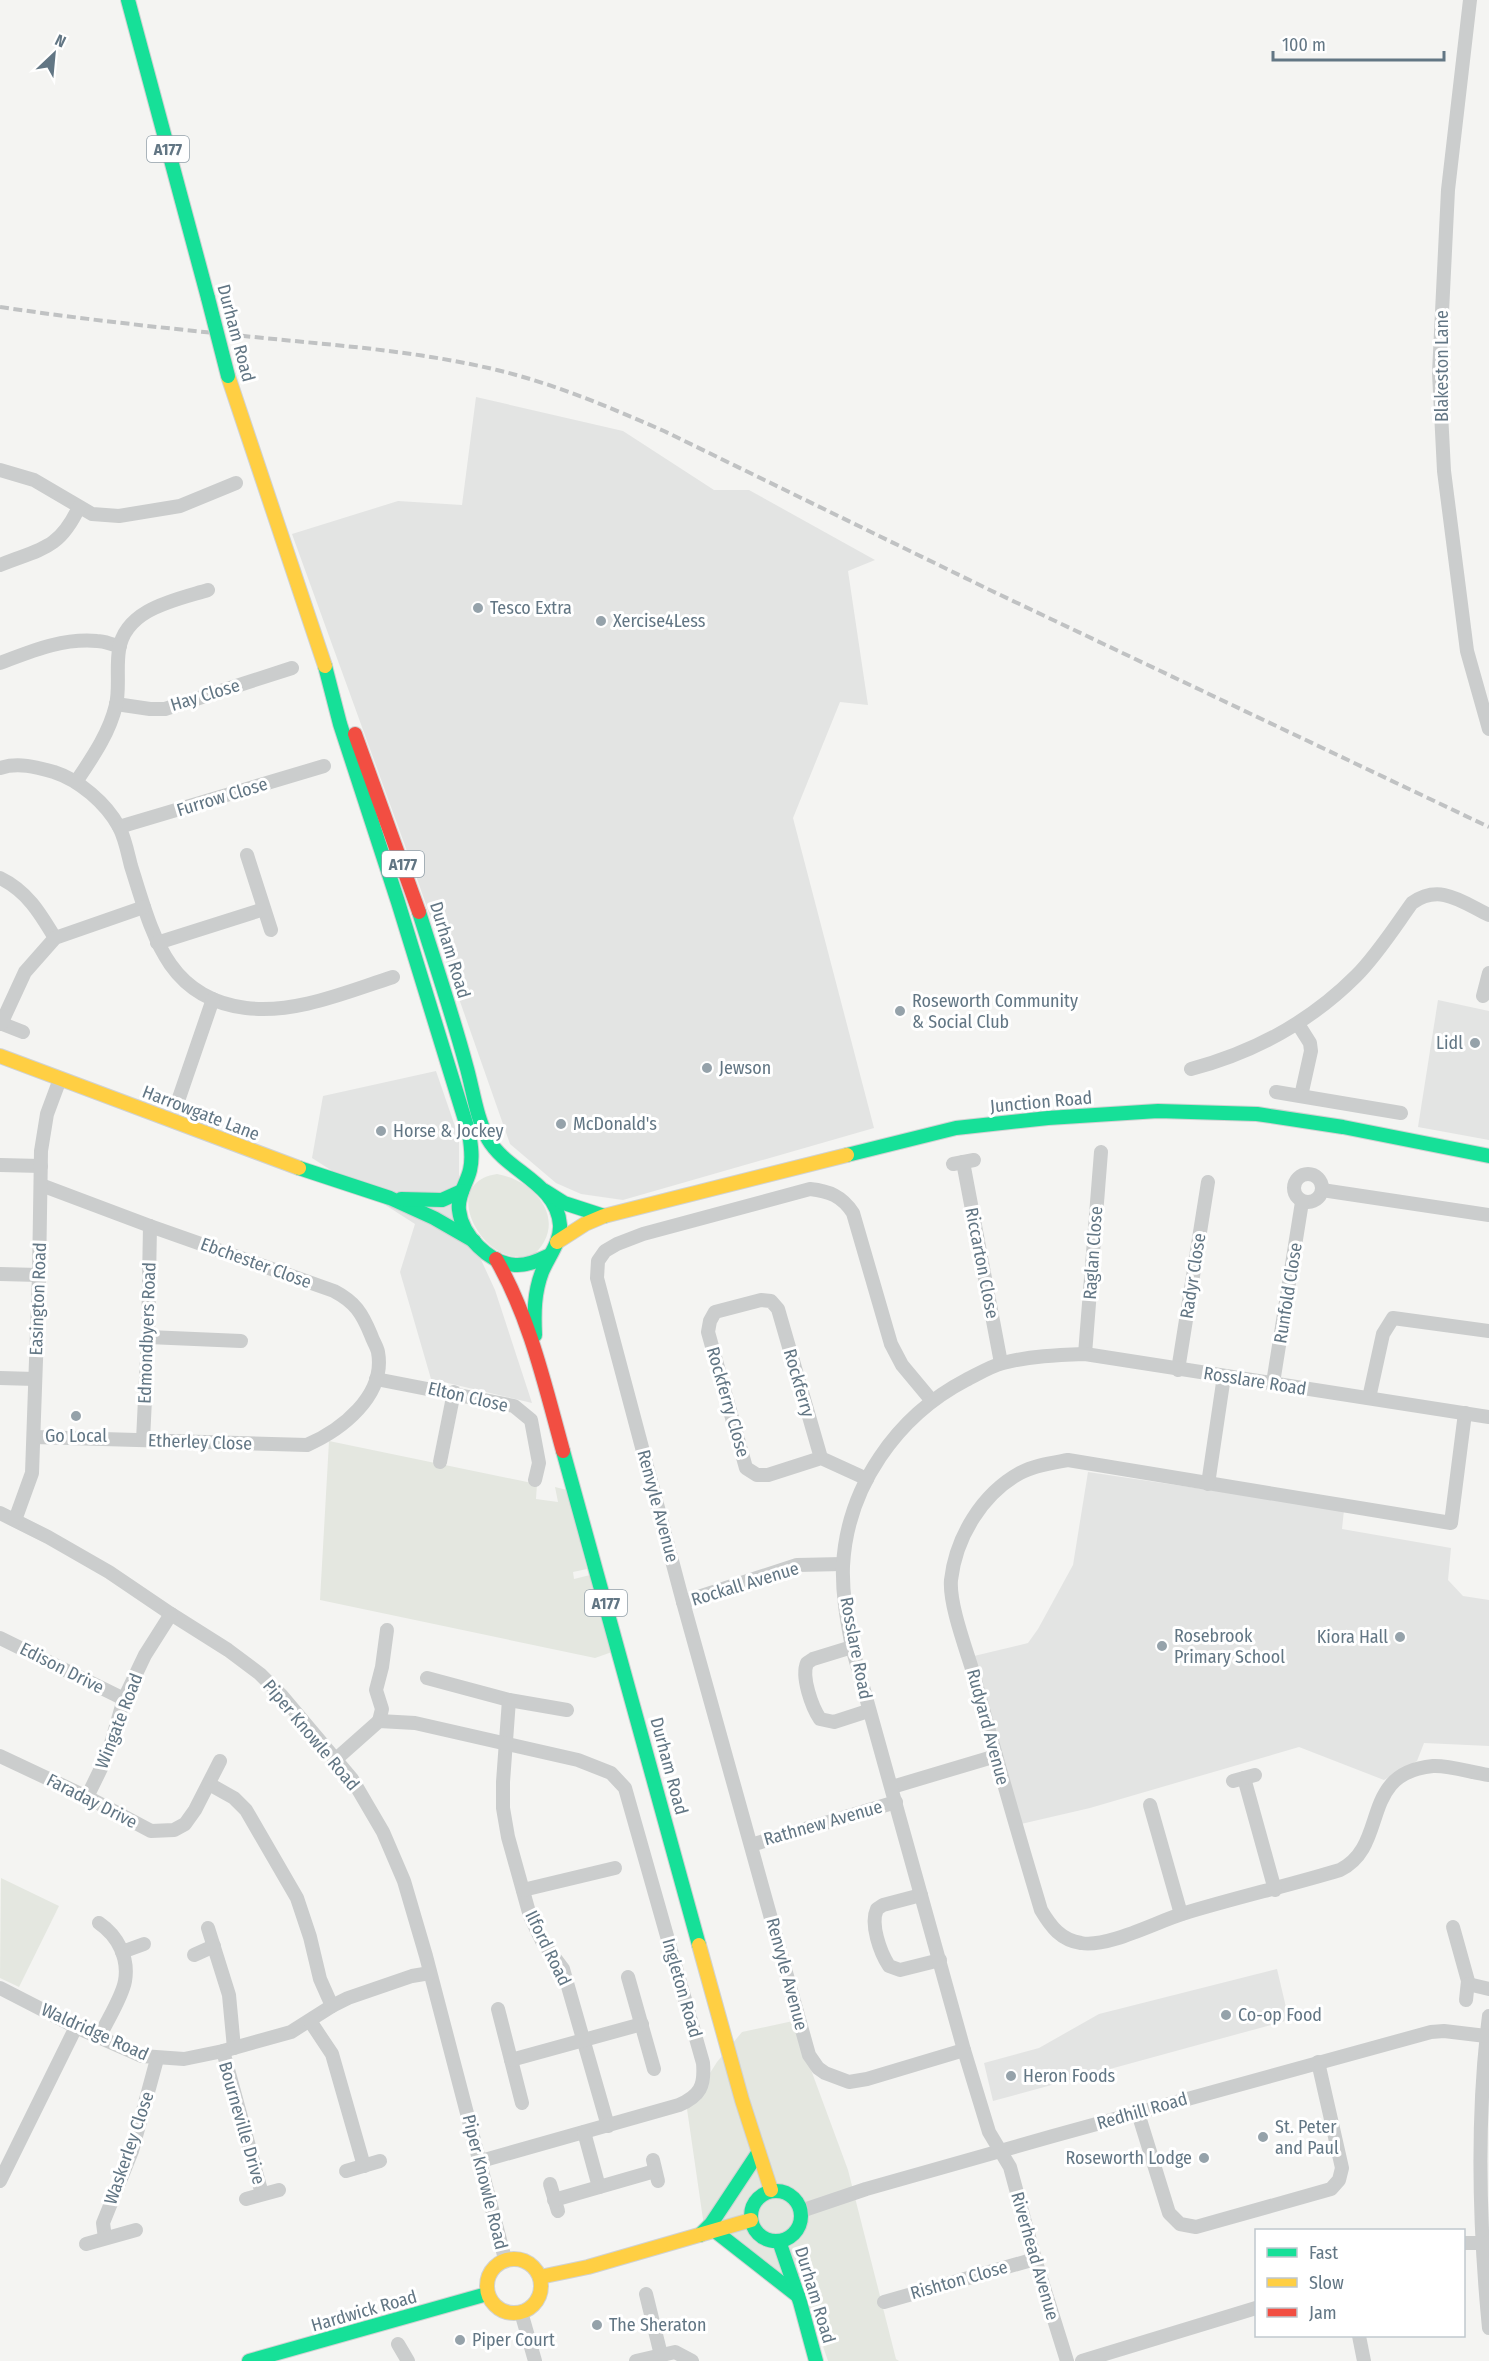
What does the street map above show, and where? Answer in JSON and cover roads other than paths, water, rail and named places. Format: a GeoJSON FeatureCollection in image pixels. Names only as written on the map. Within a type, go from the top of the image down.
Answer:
{"type":"FeatureCollection","features":[{"type":"Feature","properties":{"kind":"main road","name":"Durham Road"},"geometry":{"type":"LineString","coordinates":[[128,0],[228,376],[326,670],[340,724],[469,1133],[473,1158],[480,1170],[462,1191],[459,1208],[462,1226],[474,1241],[496,1259],[513,1265],[535,1263],[550,1255]]}},
{"type":"Feature","properties":{"kind":"main road","name":"Durham Road"},"geometry":{"type":"LineString","coordinates":[[326,670],[363,750],[415,897],[466,1064],[480,1119],[489,1140],[516,1168],[544,1191],[555,1207],[560,1226],[557,1242],[542,1273],[534,1304],[536,1350]]}},
{"type":"Feature","properties":{"kind":"main road","name":"Harrowgate Lane"},"geometry":{"type":"LineString","coordinates":[[0,1056],[274,1160],[390,1198],[474,1241]]}},
{"type":"Feature","properties":{"kind":"main road","name":"Junction Road"},"geometry":{"type":"LineString","coordinates":[[557,1242],[585,1224],[604,1216],[956,1128],[1048,1118],[1158,1111],[1257,1114],[1343,1127],[1489,1156]]}},
{"type":"Feature","properties":{"kind":"main road"},"geometry":{"type":"LineString","coordinates":[[480,1170],[498,1165],[516,1168]]}},
{"type":"Feature","properties":{"kind":"main road","name":"Harrowgate Lane"},"geometry":{"type":"LineString","coordinates":[[390,1198],[442,1200],[462,1191]]}},
{"type":"Feature","properties":{"kind":"main road"},"geometry":{"type":"LineString","coordinates":[[544,1191],[564,1203],[604,1216]]}},
{"type":"Feature","properties":{"kind":"main road","name":"Durham Road"},"geometry":{"type":"LineString","coordinates":[[496,1259],[507,1278],[536,1350],[758,2153],[771,2190]]}},
{"type":"Feature","properties":{"kind":"main road"},"geometry":{"type":"LineString","coordinates":[[700,2235],[711,2224],[758,2153]]}},
{"type":"Feature","properties":{"kind":"main road"},"geometry":{"type":"LineString","coordinates":[[540,2277],[588,2267],[751,2220],[753,2205],[758,2197],[771,2190],[788,2193],[795,2199],[801,2211]]}},
{"type":"Feature","properties":{"kind":"main road","name":"Durham Road"},"geometry":{"type":"LineString","coordinates":[[751,2220],[759,2234],[765,2239],[779,2241],[795,2232],[801,2219],[801,2211]]}},
{"type":"Feature","properties":{"kind":"main road"},"geometry":{"type":"LineString","coordinates":[[715,2231],[798,2296]]}},
{"type":"Feature","properties":{"kind":"main road","name":"Durham Road"},"geometry":{"type":"LineString","coordinates":[[779,2241],[798,2296],[816,2361]]}},
{"type":"Feature","properties":{"kind":"main road"},"geometry":{"type":"LineString","coordinates":[[517,2258],[527,2262],[540,2277],[539,2297],[529,2308],[521,2312],[501,2310],[488,2294],[488,2275],[494,2266],[505,2259],[517,2258]]}},
{"type":"Feature","properties":{"kind":"main road","name":"Hardwick Road"},"geometry":{"type":"LineString","coordinates":[[249,2361],[488,2294]]}},
{"type":"Feature","properties":{"kind":"street","name":"Blakeston Lane"},"geometry":{"type":"LineString","coordinates":[[1470,0],[1448,190],[1439,373],[1444,471],[1467,651],[1489,729]]}},
{"type":"Feature","properties":{"kind":"street"},"geometry":{"type":"LineString","coordinates":[[0,470],[34,480],[92,514],[130,515],[180,506],[236,483]]}},
{"type":"Feature","properties":{"kind":"street"},"geometry":{"type":"LineString","coordinates":[[0,565],[59,540],[79,507]]}},
{"type":"Feature","properties":{"kind":"street"},"geometry":{"type":"LineString","coordinates":[[76,782],[99,748],[116,704],[120,646],[126,632],[135,620],[161,604],[208,590]]}},
{"type":"Feature","properties":{"kind":"street"},"geometry":{"type":"LineString","coordinates":[[0,663],[37,649],[74,640],[99,641],[120,646]]}},
{"type":"Feature","properties":{"kind":"street","name":"Hay Close"},"geometry":{"type":"LineString","coordinates":[[116,704],[165,709],[292,668]]}},
{"type":"Feature","properties":{"kind":"street"},"geometry":{"type":"LineString","coordinates":[[0,768],[17,765],[60,774],[76,782],[95,797],[119,827],[157,943],[176,973],[191,986],[213,999],[247,1008],[284,1007],[317,1001],[393,978]]}},
{"type":"Feature","properties":{"kind":"street","name":"Furrow Close"},"geometry":{"type":"LineString","coordinates":[[119,827],[324,766]]}},
{"type":"Feature","properties":{"kind":"street"},"geometry":{"type":"LineString","coordinates":[[247,855],[271,930]]}},
{"type":"Feature","properties":{"kind":"street"},"geometry":{"type":"LineString","coordinates":[[0,878],[20,890],[29,899],[55,938]]}},
{"type":"Feature","properties":{"kind":"street"},"geometry":{"type":"LineString","coordinates":[[1191,1069],[1227,1060],[1260,1046],[1298,1024],[1356,977],[1412,903],[1426,895],[1434,893],[1452,896],[1489,915]]}},
{"type":"Feature","properties":{"kind":"street"},"geometry":{"type":"LineString","coordinates":[[23,1032],[1,1023],[25,972],[55,938],[144,907]]}},
{"type":"Feature","properties":{"kind":"street"},"geometry":{"type":"LineString","coordinates":[[157,943],[264,909]]}},
{"type":"Feature","properties":{"kind":"street"},"geometry":{"type":"LineString","coordinates":[[1483,996],[1489,973]]}},
{"type":"Feature","properties":{"kind":"street"},"geometry":{"type":"LineString","coordinates":[[179,1098],[213,999]]}},
{"type":"Feature","properties":{"kind":"street"},"geometry":{"type":"LineString","coordinates":[[1298,1024],[1310,1043],[1311,1051],[1301,1096]]}},
{"type":"Feature","properties":{"kind":"street","name":"Easington Road"},"geometry":{"type":"LineString","coordinates":[[15,1520],[32,1473],[41,1151],[46,1114],[60,1079]]}},
{"type":"Feature","properties":{"kind":"street"},"geometry":{"type":"LineString","coordinates":[[1276,1092],[1401,1113]]}},
{"type":"Feature","properties":{"kind":"street","name":"Raglan Close"},"geometry":{"type":"LineString","coordinates":[[1085,1354],[1100,1152]]}},
{"type":"Feature","properties":{"kind":"street","name":"Riccarton Close"},"geometry":{"type":"LineString","coordinates":[[963,1162],[1001,1363]]}},
{"type":"Feature","properties":{"kind":"street"},"geometry":{"type":"LineString","coordinates":[[0,1165],[41,1166]]}},
{"type":"Feature","properties":{"kind":"street","name":"Runfold Close"},"geometry":{"type":"LineString","coordinates":[[1273,1383],[1302,1202],[1296,1197],[1294,1185],[1298,1178],[1311,1174],[1317,1178],[1322,1190],[1489,1215]]}},
{"type":"Feature","properties":{"kind":"street","name":"Radyr Close"},"geometry":{"type":"LineString","coordinates":[[1178,1370],[1208,1182]]}},
{"type":"Feature","properties":{"kind":"street","name":"Ebchester Close"},"geometry":{"type":"LineString","coordinates":[[41,1185],[334,1291],[351,1300],[364,1318],[378,1353],[376,1378],[357,1414]]}},
{"type":"Feature","properties":{"kind":"street","name":"Renvyle Avenue"},"geometry":{"type":"LineString","coordinates":[[932,1401],[903,1365],[891,1344],[853,1213],[846,1203],[828,1191],[810,1189],[643,1234],[605,1251],[598,1261],[597,1278],[683,1602],[809,2055],[818,2068],[825,2073],[849,2082],[867,2079],[964,2050]]}},
{"type":"Feature","properties":{"kind":"street"},"geometry":{"type":"LineString","coordinates":[[1302,1202],[1309,1203],[1316,1200],[1322,1190]]}},
{"type":"Feature","properties":{"kind":"street","name":"Edmondbyers Road"},"geometry":{"type":"LineString","coordinates":[[143,1440],[150,1226]]}},
{"type":"Feature","properties":{"kind":"street"},"geometry":{"type":"LineString","coordinates":[[0,1274],[39,1275]]}},
{"type":"Feature","properties":{"kind":"street","name":"Rockferry Close"},"geometry":{"type":"LineString","coordinates":[[778,1309],[771,1301],[760,1300],[715,1312],[710,1321],[708,1332],[746,1468],[757,1475],[768,1475],[821,1458]]}},
{"type":"Feature","properties":{"kind":"street","name":"Rockferry"},"geometry":{"type":"LineString","coordinates":[[778,1309],[821,1458]]}},
{"type":"Feature","properties":{"kind":"street"},"geometry":{"type":"LineString","coordinates":[[1369,1398],[1383,1334],[1393,1318],[1489,1331]]}},
{"type":"Feature","properties":{"kind":"street"},"geometry":{"type":"LineString","coordinates":[[148,1337],[226,1333],[242,1341]]}},
{"type":"Feature","properties":{"kind":"street","name":"Rosslare Road"},"geometry":{"type":"LineString","coordinates":[[1000,2152],[989,2132],[964,2050],[892,1787],[868,1711],[852,1647],[844,1600],[843,1564],[855,1504],[890,1441],[932,1401],[954,1386],[1001,1363],[1027,1358],[1085,1354],[1489,1417]]}},
{"type":"Feature","properties":{"kind":"street"},"geometry":{"type":"LineString","coordinates":[[1208,1484],[1224,1376]]}},
{"type":"Feature","properties":{"kind":"street"},"geometry":{"type":"LineString","coordinates":[[0,1378],[35,1379]]}},
{"type":"Feature","properties":{"kind":"street","name":"Elton Close"},"geometry":{"type":"LineString","coordinates":[[376,1378],[514,1406],[531,1420],[539,1463],[535,1480]]}},
{"type":"Feature","properties":{"kind":"street"},"geometry":{"type":"LineString","coordinates":[[440,1462],[454,1392]]}},
{"type":"Feature","properties":{"kind":"street","name":"Rudyard Avenue"},"geometry":{"type":"LineString","coordinates":[[1466,1413],[1450,1523],[1068,1460],[1044,1464],[1022,1472],[997,1488],[980,1508],[961,1541],[951,1583],[958,1618],[1041,1910],[1053,1929],[1069,1940],[1083,1944],[1099,1944],[1181,1914],[1275,1890],[1340,1870],[1350,1865],[1358,1856],[1371,1831],[1378,1805],[1388,1786],[1404,1773],[1434,1766],[1489,1775]]}},
{"type":"Feature","properties":{"kind":"street","name":"Etherley Close"},"geometry":{"type":"LineString","coordinates":[[34,1437],[308,1445],[325,1437],[357,1414]]}},
{"type":"Feature","properties":{"kind":"street"},"geometry":{"type":"LineString","coordinates":[[821,1458],[867,1479]]}},
{"type":"Feature","properties":{"kind":"street","name":"Piper Knowle Road"},"geometry":{"type":"LineString","coordinates":[[0,1513],[109,1572],[228,1650],[260,1674],[282,1696],[352,1779],[384,1832],[404,1881],[481,2161],[505,2259]]}},
{"type":"Feature","properties":{"kind":"street","name":"Rockall Avenue"},"geometry":{"type":"LineString","coordinates":[[683,1602],[797,1565],[843,1564]]}},
{"type":"Feature","properties":{"kind":"street","name":"Wingate Road"},"geometry":{"type":"LineString","coordinates":[[87,1797],[108,1754],[124,1699],[145,1655],[171,1614]]}},
{"type":"Feature","properties":{"kind":"street"},"geometry":{"type":"LineString","coordinates":[[335,1760],[379,1721],[382,1709],[376,1690],[387,1630]]}},
{"type":"Feature","properties":{"kind":"street","name":"Edison Drive"},"geometry":{"type":"LineString","coordinates":[[0,1638],[124,1699]]}},
{"type":"Feature","properties":{"kind":"street"},"geometry":{"type":"LineString","coordinates":[[852,1647],[813,1659],[807,1663],[805,1674],[816,1713],[820,1719],[834,1722],[868,1711]]}},
{"type":"Feature","properties":{"kind":"street"},"geometry":{"type":"LineString","coordinates":[[427,1678],[509,1700],[567,1710]]}},
{"type":"Feature","properties":{"kind":"street"},"geometry":{"type":"LineString","coordinates":[[506,1743],[509,1700]]}},
{"type":"Feature","properties":{"kind":"street","name":"Ingleton Road"},"geometry":{"type":"LineString","coordinates":[[379,1721],[415,1723],[506,1743],[578,1760],[611,1773],[625,1788],[703,2063],[704,2078],[700,2090],[691,2100],[608,2126],[481,2161]]}},
{"type":"Feature","properties":{"kind":"street","name":"Ilford Road"},"geometry":{"type":"LineString","coordinates":[[506,1743],[503,1808],[508,1837],[530,1916],[542,1941],[563,1969],[608,2126]]}},
{"type":"Feature","properties":{"kind":"street","name":"Faraday Drive"},"geometry":{"type":"LineString","coordinates":[[0,1756],[87,1797],[151,1831],[174,1830],[185,1824],[195,1810],[220,1761]]}},
{"type":"Feature","properties":{"kind":"street"},"geometry":{"type":"LineString","coordinates":[[892,1787],[996,1756]]}},
{"type":"Feature","properties":{"kind":"street"},"geometry":{"type":"LineString","coordinates":[[1244,1778],[1275,1890]]}},
{"type":"Feature","properties":{"kind":"street"},"geometry":{"type":"LineString","coordinates":[[209,1784],[234,1798],[246,1810],[297,1898],[310,1936],[320,1979],[332,2006]]}},
{"type":"Feature","properties":{"kind":"street","name":"Rathnew Avenue"},"geometry":{"type":"LineString","coordinates":[[751,1845],[896,1802]]}},
{"type":"Feature","properties":{"kind":"street"},"geometry":{"type":"LineString","coordinates":[[1150,1805],[1181,1914]]}},
{"type":"Feature","properties":{"kind":"street","name":"Ilford Road"},"geometry":{"type":"LineString","coordinates":[[523,1890],[615,1868]]}},
{"type":"Feature","properties":{"kind":"street"},"geometry":{"type":"LineString","coordinates":[[921,1895],[877,1909],[874,1923],[884,1959],[889,1966],[900,1970],[940,1960]]}},
{"type":"Feature","properties":{"kind":"street"},"geometry":{"type":"LineString","coordinates":[[99,1923],[110,1931],[118,1942],[122,1952],[125,1981],[99,2038]]}},
{"type":"Feature","properties":{"kind":"street"},"geometry":{"type":"LineString","coordinates":[[1454,1927],[1468,1984],[1466,2000]]}},
{"type":"Feature","properties":{"kind":"street","name":"Bourneville Drive"},"geometry":{"type":"LineString","coordinates":[[208,1928],[229,1995],[228,2050],[262,2194]]}},
{"type":"Feature","properties":{"kind":"street"},"geometry":{"type":"LineString","coordinates":[[122,1952],[144,1944]]}},
{"type":"Feature","properties":{"kind":"street"},"geometry":{"type":"LineString","coordinates":[[194,1956],[214,1946]]}},
{"type":"Feature","properties":{"kind":"street","name":"Waldridge Road"},"geometry":{"type":"LineString","coordinates":[[0,1988],[76,2027],[142,2056],[157,2059],[184,2059],[228,2050],[291,2032],[332,2006],[412,1976],[430,1973]]}},
{"type":"Feature","properties":{"kind":"street"},"geometry":{"type":"LineString","coordinates":[[628,1977],[654,2069]]}},
{"type":"Feature","properties":{"kind":"street"},"geometry":{"type":"LineString","coordinates":[[1468,1984],[1489,1989]]}},
{"type":"Feature","properties":{"kind":"street"},"geometry":{"type":"LineString","coordinates":[[498,2009],[522,2103]]}},
{"type":"Feature","properties":{"kind":"street"},"geometry":{"type":"LineString","coordinates":[[1489,2016],[1480,2145],[1483,2243],[1489,2328]]}},
{"type":"Feature","properties":{"kind":"street"},"geometry":{"type":"LineString","coordinates":[[310,2021],[332,2054],[364,2166]]}},
{"type":"Feature","properties":{"kind":"street"},"geometry":{"type":"LineString","coordinates":[[511,2060],[642,2024]]}},
{"type":"Feature","properties":{"kind":"street"},"geometry":{"type":"LineString","coordinates":[[0,2181],[76,2027]]}},
{"type":"Feature","properties":{"kind":"street","name":"Redhill Road"},"geometry":{"type":"LineString","coordinates":[[801,2211],[866,2189],[1431,2032],[1444,2031],[1486,2036]]}},
{"type":"Feature","properties":{"kind":"street","name":"Waskerley Close"},"geometry":{"type":"LineString","coordinates":[[105,2238],[103,2223],[132,2151],[157,2059]]}},
{"type":"Feature","properties":{"kind":"street"},"geometry":{"type":"LineString","coordinates":[[1138,2113],[1169,2213],[1179,2224],[1197,2227],[1264,2209],[1331,2189],[1339,2180],[1342,2168],[1318,2062]]}},
{"type":"Feature","properties":{"kind":"street"},"geometry":{"type":"LineString","coordinates":[[584,2132],[599,2187]]}},
{"type":"Feature","properties":{"kind":"street","name":"Riverhead Avenue"},"geometry":{"type":"LineString","coordinates":[[1000,2152],[1010,2167],[1035,2259],[1067,2361]]}},
{"type":"Feature","properties":{"kind":"street"},"geometry":{"type":"LineString","coordinates":[[346,2171],[380,2161]]}},
{"type":"Feature","properties":{"kind":"street"},"geometry":{"type":"LineString","coordinates":[[550,2184],[556,2205],[599,2187],[655,2171]]}},
{"type":"Feature","properties":{"kind":"street","name":"Bourneville Drive"},"geometry":{"type":"LineString","coordinates":[[246,2199],[279,2190]]}},
{"type":"Feature","properties":{"kind":"street","name":"Waskerley Close"},"geometry":{"type":"LineString","coordinates":[[86,2244],[136,2230]]}},
{"type":"Feature","properties":{"kind":"street"},"geometry":{"type":"LineString","coordinates":[[1465,2243],[1483,2243]]}},
{"type":"Feature","properties":{"kind":"street","name":"Rishton Close"},"geometry":{"type":"LineString","coordinates":[[884,2302],[1035,2259]]}},
{"type":"Feature","properties":{"kind":"street"},"geometry":{"type":"LineString","coordinates":[[646,2294],[661,2355]]}},
{"type":"Feature","properties":{"kind":"street"},"geometry":{"type":"LineString","coordinates":[[1083,2361],[1120,2355],[1255,2309]]}},
{"type":"Feature","properties":{"kind":"street"},"geometry":{"type":"LineString","coordinates":[[521,2312],[535,2361]]}},
{"type":"Feature","properties":{"kind":"street"},"geometry":{"type":"LineString","coordinates":[[1359,2337],[1364,2361]]}},
{"type":"Feature","properties":{"kind":"street"},"geometry":{"type":"LineString","coordinates":[[399,2344],[408,2361]]}},
{"type":"Feature","properties":{"kind":"street"},"geometry":{"type":"LineString","coordinates":[[636,2361],[675,2352],[693,2361]]}},
{"type":"Feature","properties":{"kind":"railway"},"geometry":{"type":"LineString","coordinates":[[0,307],[122,323],[403,353],[497,370],[561,389],[664,431],[992,591],[1489,827]]}},
{"type":"Feature","properties":{"kind":"place","name":"Tesco Extra"},"geometry":{"type":"Point","coordinates":[478,608]}},
{"type":"Feature","properties":{"kind":"place","name":"Xercise4Less"},"geometry":{"type":"Point","coordinates":[601,621]}},
{"type":"Feature","properties":{"kind":"place","name":"Roseworth Community & Social Club"},"geometry":{"type":"Point","coordinates":[900,1011]}},
{"type":"Feature","properties":{"kind":"place","name":"Lidl"},"geometry":{"type":"Point","coordinates":[1475,1043]}},
{"type":"Feature","properties":{"kind":"place","name":"Jewson"},"geometry":{"type":"Point","coordinates":[707,1068]}},
{"type":"Feature","properties":{"kind":"place","name":"McDonald's"},"geometry":{"type":"Point","coordinates":[561,1124]}},
{"type":"Feature","properties":{"kind":"place","name":"Horse & Jockey"},"geometry":{"type":"Point","coordinates":[381,1131]}},
{"type":"Feature","properties":{"kind":"place","name":"Go Local"},"geometry":{"type":"Point","coordinates":[76,1416]}},
{"type":"Feature","properties":{"kind":"place","name":"Kiora Hall"},"geometry":{"type":"Point","coordinates":[1400,1637]}},
{"type":"Feature","properties":{"kind":"place","name":"Rosebrook Primary School"},"geometry":{"type":"Point","coordinates":[1162,1646]}},
{"type":"Feature","properties":{"kind":"place","name":"Co-op Food"},"geometry":{"type":"Point","coordinates":[1226,2015]}},
{"type":"Feature","properties":{"kind":"place","name":"Heron Foods"},"geometry":{"type":"Point","coordinates":[1011,2076]}},
{"type":"Feature","properties":{"kind":"place","name":"St. Peter and Paul"},"geometry":{"type":"Point","coordinates":[1263,2137]}},
{"type":"Feature","properties":{"kind":"place","name":"Roseworth Lodge"},"geometry":{"type":"Point","coordinates":[1204,2158]}},
{"type":"Feature","properties":{"kind":"place","name":"The Sheraton"},"geometry":{"type":"Point","coordinates":[597,2325]}},
{"type":"Feature","properties":{"kind":"place","name":"Piper Court"},"geometry":{"type":"Point","coordinates":[460,2340]}}]}
